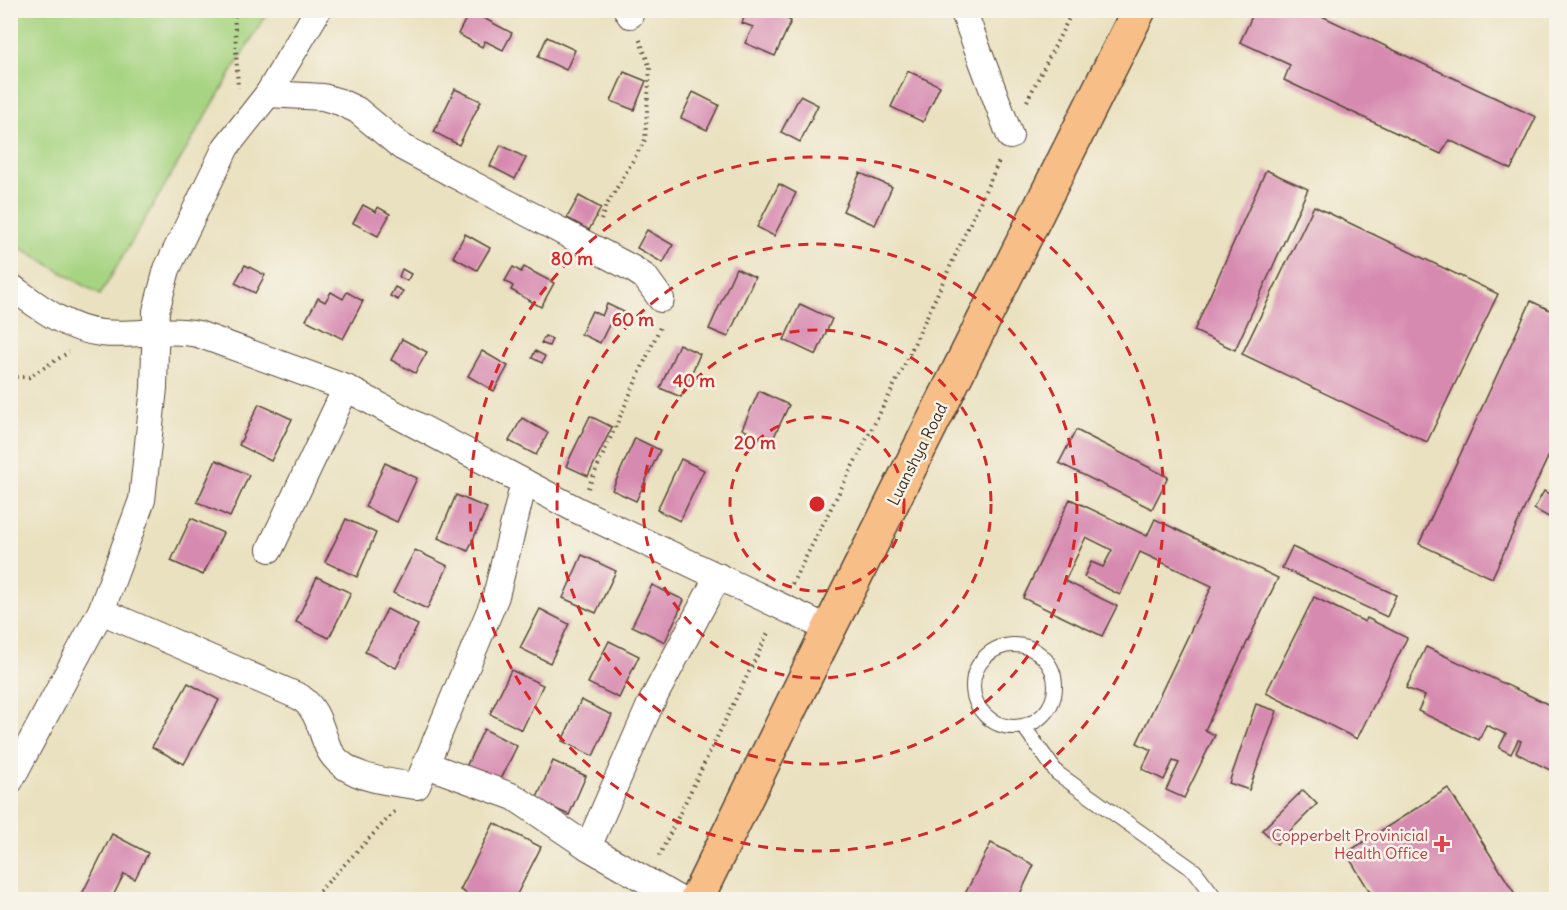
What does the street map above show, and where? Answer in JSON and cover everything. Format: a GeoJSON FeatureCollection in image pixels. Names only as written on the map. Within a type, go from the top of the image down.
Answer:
{"type":"FeatureCollection","features":[{"type":"Feature","properties":{"kind":"highway","name":"Luanshya Road"},"geometry":{"type":"LineString","coordinates":[[696,900],[1139,10]]}},
{"type":"Feature","properties":{"kind":"street"},"geometry":{"type":"LineString","coordinates":[[10,781],[101,611],[142,500],[158,331],[156,311],[166,269],[226,147],[268,94],[318,10]]}},
{"type":"Feature","properties":{"kind":"street"},"geometry":{"type":"LineString","coordinates":[[963,10],[1011,136]]}},
{"type":"Feature","properties":{"kind":"street"},"geometry":{"type":"LineString","coordinates":[[268,94],[323,96],[357,110],[402,147],[593,245],[645,277],[661,299]]}},
{"type":"Feature","properties":{"kind":"street"},"geometry":{"type":"LineString","coordinates":[[10,286],[48,313],[76,327],[101,333],[179,330],[198,334],[346,388],[577,510],[829,629]]}},
{"type":"Feature","properties":{"kind":"street"},"geometry":{"type":"LineString","coordinates":[[270,549],[346,388]]}},
{"type":"Feature","properties":{"kind":"street"},"geometry":{"type":"LineString","coordinates":[[422,776],[496,596],[524,482]]}},
{"type":"Feature","properties":{"kind":"street"},"geometry":{"type":"LineString","coordinates":[[588,847],[650,705],[718,576]]}},
{"type":"Feature","properties":{"kind":"street"},"geometry":{"type":"LineString","coordinates":[[101,611],[300,697],[311,705],[317,715],[328,748],[348,768],[372,778],[422,776],[514,797],[588,847],[680,900]]}},
{"type":"Feature","properties":{"kind":"lane"},"geometry":{"type":"LineString","coordinates":[[1024,727],[1048,710],[1054,696],[1056,682],[1052,668],[1038,652],[1018,645],[1004,646],[991,652],[981,662],[974,675],[973,689],[977,703],[985,715],[997,723],[1024,727],[1057,773],[1195,871],[1217,900]]}},
{"type":"Feature","properties":{"kind":"path"},"geometry":{"type":"LineString","coordinates":[[234,10],[239,129]]}},
{"type":"Feature","properties":{"kind":"path"},"geometry":{"type":"LineString","coordinates":[[646,882],[781,606],[902,370],[1011,136],[1073,10]]}},
{"type":"Feature","properties":{"kind":"path"},"geometry":{"type":"LineString","coordinates":[[593,245],[605,208],[645,140],[650,68],[629,13]]}},
{"type":"Feature","properties":{"kind":"path"},"geometry":{"type":"LineString","coordinates":[[577,510],[661,330],[661,299]]}},
{"type":"Feature","properties":{"kind":"path"},"geometry":{"type":"LineString","coordinates":[[10,377],[29,377],[101,333]]}},
{"type":"Feature","properties":{"kind":"path"},"geometry":{"type":"LineString","coordinates":[[311,900],[422,776]]}},
{"type":"Feature","properties":{"kind":"green space"},"geometry":{"type":"Polygon","coordinates":[[[11,10],[268,11],[100,295],[11,242],[11,10]]]}},
{"type":"Feature","properties":{"kind":"building"},"geometry":{"type":"Polygon","coordinates":[[[747,10],[784,10],[781,16],[791,21],[775,56],[745,43],[753,27],[742,23],[747,10]]]}},
{"type":"Feature","properties":{"kind":"building"},"geometry":{"type":"Polygon","coordinates":[[[1255,10],[1309,10],[1536,117],[1511,169],[1449,140],[1441,154],[1284,80],[1290,65],[1240,42],[1255,10]]]}},
{"type":"Feature","properties":{"kind":"building"},"geometry":{"type":"Polygon","coordinates":[[[470,11],[512,33],[503,50],[485,41],[482,47],[458,34],[470,11]]]}},
{"type":"Feature","properties":{"kind":"building"},"geometry":{"type":"Polygon","coordinates":[[[547,37],[575,50],[566,70],[538,57],[547,37]]]}},
{"type":"Feature","properties":{"kind":"building"},"geometry":{"type":"Polygon","coordinates":[[[908,71],[940,86],[923,122],[891,107],[908,71]]]}},
{"type":"Feature","properties":{"kind":"building"},"geometry":{"type":"Polygon","coordinates":[[[624,72],[646,81],[634,110],[611,101],[624,72]]]}},
{"type":"Feature","properties":{"kind":"building"},"geometry":{"type":"Polygon","coordinates":[[[455,89],[481,101],[459,145],[434,132],[455,89]]]}},
{"type":"Feature","properties":{"kind":"building"},"geometry":{"type":"Polygon","coordinates":[[[693,92],[719,105],[707,130],[681,118],[693,92]]]}},
{"type":"Feature","properties":{"kind":"building"},"geometry":{"type":"Polygon","coordinates":[[[800,96],[818,105],[800,142],[781,132],[800,96]]]}},
{"type":"Feature","properties":{"kind":"building"},"geometry":{"type":"Polygon","coordinates":[[[501,145],[526,158],[515,179],[490,166],[501,145]]]}},
{"type":"Feature","properties":{"kind":"building"},"geometry":{"type":"Polygon","coordinates":[[[1266,170],[1308,189],[1235,350],[1194,331],[1266,170]]]}},
{"type":"Feature","properties":{"kind":"building"},"geometry":{"type":"Polygon","coordinates":[[[860,173],[892,187],[875,225],[843,211],[860,173]]]}},
{"type":"Feature","properties":{"kind":"building"},"geometry":{"type":"Polygon","coordinates":[[[779,184],[796,193],[774,236],[757,227],[779,184]]]}},
{"type":"Feature","properties":{"kind":"building"},"geometry":{"type":"Polygon","coordinates":[[[579,196],[601,208],[589,230],[567,218],[579,196]]]}},
{"type":"Feature","properties":{"kind":"building"},"geometry":{"type":"Polygon","coordinates":[[[363,205],[376,212],[378,207],[390,214],[378,236],[353,223],[363,205]]]}},
{"type":"Feature","properties":{"kind":"building"},"geometry":{"type":"Polygon","coordinates":[[[1314,206],[1498,294],[1427,442],[1242,354],[1314,206]]]}},
{"type":"Feature","properties":{"kind":"building"},"geometry":{"type":"Polygon","coordinates":[[[647,230],[673,245],[663,263],[637,248],[647,230]]]}},
{"type":"Feature","properties":{"kind":"building"},"geometry":{"type":"Polygon","coordinates":[[[465,234],[490,248],[477,270],[453,257],[465,234]]]}},
{"type":"Feature","properties":{"kind":"building"},"geometry":{"type":"Polygon","coordinates":[[[245,265],[265,275],[255,293],[235,283],[245,265]]]}},
{"type":"Feature","properties":{"kind":"building"},"geometry":{"type":"Polygon","coordinates":[[[513,267],[521,272],[524,267],[554,283],[541,307],[511,290],[513,286],[505,281],[513,267]]]}},
{"type":"Feature","properties":{"kind":"building"},"geometry":{"type":"Polygon","coordinates":[[[736,268],[755,277],[728,337],[709,329],[736,268]]]}},
{"type":"Feature","properties":{"kind":"building"},"geometry":{"type":"Polygon","coordinates":[[[402,269],[411,274],[407,281],[399,277],[402,269]]]}},
{"type":"Feature","properties":{"kind":"building"},"geometry":{"type":"Polygon","coordinates":[[[395,287],[403,291],[398,300],[390,296],[395,287]]]}},
{"type":"Feature","properties":{"kind":"building"},"geometry":{"type":"Polygon","coordinates":[[[331,292],[343,299],[347,292],[363,301],[343,339],[306,320],[318,298],[325,302],[331,292]]]}},
{"type":"Feature","properties":{"kind":"building"},"geometry":{"type":"Polygon","coordinates":[[[1531,301],[1556,313],[1556,440],[1492,578],[1419,544],[1531,301]]]}},
{"type":"Feature","properties":{"kind":"building"},"geometry":{"type":"Polygon","coordinates":[[[607,304],[624,312],[617,326],[610,323],[600,343],[581,334],[592,311],[602,316],[607,304]]]}},
{"type":"Feature","properties":{"kind":"building"},"geometry":{"type":"Polygon","coordinates":[[[800,304],[832,319],[816,355],[784,340],[800,304]]]}},
{"type":"Feature","properties":{"kind":"building"},"geometry":{"type":"Polygon","coordinates":[[[545,336],[552,339],[549,346],[541,343],[545,336]]]}},
{"type":"Feature","properties":{"kind":"building"},"geometry":{"type":"Polygon","coordinates":[[[402,339],[427,352],[415,373],[391,360],[402,339]]]}},
{"type":"Feature","properties":{"kind":"building"},"geometry":{"type":"Polygon","coordinates":[[[679,344],[700,354],[681,397],[660,388],[679,344]]]}},
{"type":"Feature","properties":{"kind":"building"},"geometry":{"type":"Polygon","coordinates":[[[482,351],[508,366],[494,391],[468,376],[482,351]]]}},
{"type":"Feature","properties":{"kind":"building"},"geometry":{"type":"Polygon","coordinates":[[[535,351],[545,356],[542,363],[532,358],[535,351]]]}},
{"type":"Feature","properties":{"kind":"building"},"geometry":{"type":"Polygon","coordinates":[[[759,391],[789,405],[771,443],[742,429],[759,391]]]}},
{"type":"Feature","properties":{"kind":"building"},"geometry":{"type":"Polygon","coordinates":[[[259,404],[292,419],[271,461],[239,445],[259,404]]]}},
{"type":"Feature","properties":{"kind":"building"},"geometry":{"type":"Polygon","coordinates":[[[590,416],[612,427],[588,476],[566,466],[590,416]]]}},
{"type":"Feature","properties":{"kind":"building"},"geometry":{"type":"Polygon","coordinates":[[[522,418],[548,433],[536,455],[509,441],[522,418]]]}},
{"type":"Feature","properties":{"kind":"building"},"geometry":{"type":"Polygon","coordinates":[[[1076,430],[1168,477],[1152,509],[1059,463],[1076,430]]]}},
{"type":"Feature","properties":{"kind":"building"},"geometry":{"type":"Polygon","coordinates":[[[635,438],[660,450],[636,501],[612,490],[635,438]]]}},
{"type":"Feature","properties":{"kind":"building"},"geometry":{"type":"Polygon","coordinates":[[[681,459],[704,470],[680,521],[657,510],[681,459]]]}},
{"type":"Feature","properties":{"kind":"building"},"geometry":{"type":"Polygon","coordinates":[[[216,460],[249,475],[230,517],[197,502],[216,460]]]}},
{"type":"Feature","properties":{"kind":"building"},"geometry":{"type":"Polygon","coordinates":[[[385,463],[417,478],[397,522],[365,507],[385,463]]]}},
{"type":"Feature","properties":{"kind":"building"},"geometry":{"type":"Polygon","coordinates":[[[1544,491],[1556,498],[1556,521],[1534,509],[1544,491]]]}},
{"type":"Feature","properties":{"kind":"building"},"geometry":{"type":"Polygon","coordinates":[[[456,495],[487,508],[468,551],[438,538],[456,495]]]}},
{"type":"Feature","properties":{"kind":"building"},"geometry":{"type":"Polygon","coordinates":[[[1070,499],[1147,536],[1155,519],[1278,578],[1205,730],[1215,735],[1184,798],[1166,790],[1179,763],[1173,761],[1164,780],[1142,769],[1151,750],[1137,743],[1212,586],[1140,552],[1120,595],[1084,577],[1091,562],[1103,567],[1112,550],[1086,537],[1065,581],[1117,606],[1102,636],[1023,598],[1070,499]]]}},
{"type":"Feature","properties":{"kind":"building"},"geometry":{"type":"Polygon","coordinates":[[[191,518],[223,533],[203,575],[171,561],[191,518]]]}},
{"type":"Feature","properties":{"kind":"building"},"geometry":{"type":"Polygon","coordinates":[[[346,519],[376,533],[357,577],[325,562],[346,519]]]}},
{"type":"Feature","properties":{"kind":"building"},"geometry":{"type":"Polygon","coordinates":[[[1292,547],[1396,595],[1387,617],[1282,568],[1292,547]]]}},
{"type":"Feature","properties":{"kind":"building"},"geometry":{"type":"Polygon","coordinates":[[[415,550],[448,566],[427,609],[393,593],[415,550]]]}},
{"type":"Feature","properties":{"kind":"building"},"geometry":{"type":"Polygon","coordinates":[[[582,555],[616,571],[596,613],[563,598],[582,555]]]}},
{"type":"Feature","properties":{"kind":"building"},"geometry":{"type":"Polygon","coordinates":[[[317,577],[351,593],[329,638],[296,622],[317,577]]]}},
{"type":"Feature","properties":{"kind":"building"},"geometry":{"type":"Polygon","coordinates":[[[652,585],[684,600],[665,642],[632,626],[652,585]]]}},
{"type":"Feature","properties":{"kind":"building"},"geometry":{"type":"Polygon","coordinates":[[[1314,597],[1365,622],[1367,618],[1407,638],[1357,739],[1266,693],[1314,597]]]}},
{"type":"Feature","properties":{"kind":"building"},"geometry":{"type":"Polygon","coordinates":[[[387,609],[418,625],[396,668],[365,652],[387,609]]]}},
{"type":"Feature","properties":{"kind":"building"},"geometry":{"type":"Polygon","coordinates":[[[540,609],[569,624],[550,663],[520,648],[540,609]]]}},
{"type":"Feature","properties":{"kind":"building"},"geometry":{"type":"Polygon","coordinates":[[[609,641],[639,656],[619,698],[588,683],[609,641]]]}},
{"type":"Feature","properties":{"kind":"building"},"geometry":{"type":"Polygon","coordinates":[[[1426,647],[1556,708],[1556,773],[1516,753],[1521,741],[1518,740],[1511,754],[1499,748],[1506,734],[1486,725],[1479,740],[1418,711],[1425,696],[1406,688],[1426,647]]]}},
{"type":"Feature","properties":{"kind":"building"},"geometry":{"type":"Polygon","coordinates":[[[511,670],[543,685],[522,730],[490,714],[511,670]]]}},
{"type":"Feature","properties":{"kind":"building"},"geometry":{"type":"Polygon","coordinates":[[[188,683],[219,700],[184,764],[152,747],[188,683]]]}},
{"type":"Feature","properties":{"kind":"building"},"geometry":{"type":"Polygon","coordinates":[[[581,700],[612,715],[593,756],[562,741],[581,700]]]}},
{"type":"Feature","properties":{"kind":"building"},"geometry":{"type":"Polygon","coordinates":[[[1256,704],[1277,711],[1249,790],[1229,783],[1256,704]]]}},
{"type":"Feature","properties":{"kind":"building"},"geometry":{"type":"Polygon","coordinates":[[[484,729],[517,746],[497,787],[464,771],[484,729]]]}},
{"type":"Feature","properties":{"kind":"building"},"geometry":{"type":"Polygon","coordinates":[[[553,761],[586,776],[569,815],[536,800],[553,761]]]}},
{"type":"Feature","properties":{"kind":"building"},"geometry":{"type":"Polygon","coordinates":[[[1448,788],[1519,900],[1375,900],[1346,853],[1448,788]]]}},
{"type":"Feature","properties":{"kind":"building"},"geometry":{"type":"Polygon","coordinates":[[[1303,790],[1317,804],[1277,844],[1262,830],[1303,790]]]}},
{"type":"Feature","properties":{"kind":"building"},"geometry":{"type":"Polygon","coordinates":[[[494,823],[541,847],[514,900],[479,900],[460,890],[494,823]]]}},
{"type":"Feature","properties":{"kind":"building"},"geometry":{"type":"Polygon","coordinates":[[[112,834],[148,853],[135,879],[124,874],[111,900],[79,900],[112,834]]]}},
{"type":"Feature","properties":{"kind":"building"},"geometry":{"type":"Polygon","coordinates":[[[991,843],[1034,865],[1017,900],[970,900],[964,896],[991,843]]]}},
{"type":"Feature","properties":{"kind":"place","name":"Copperbelt Provinicial Health Office"},"geometry":{"type":"Point","coordinates":[1442,844]}}]}
